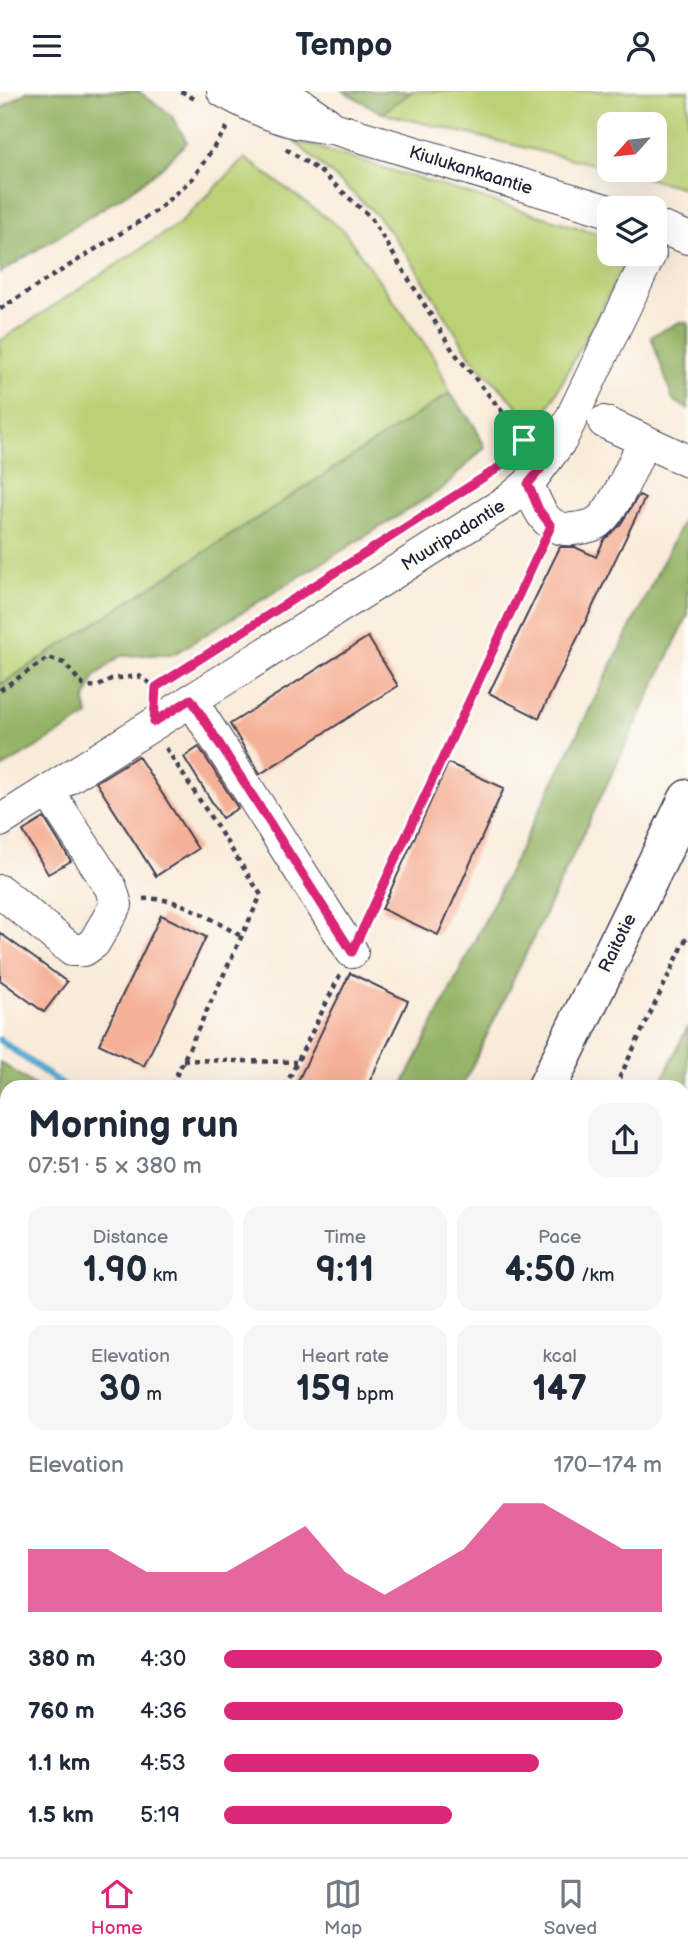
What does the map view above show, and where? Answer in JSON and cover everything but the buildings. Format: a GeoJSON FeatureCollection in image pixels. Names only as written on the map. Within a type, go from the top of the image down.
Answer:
{"type":"FeatureCollection","features":[{"type":"Feature","properties":{"kind":"main road","name":"Raitotie"},"geometry":{"type":"LineString","coordinates":[[550,1080],[688,799]]}},
{"type":"Feature","properties":{"kind":"street","name":"Kiulukankaantie"},"geometry":{"type":"LineString","coordinates":[[276,91],[300,104],[333,128]]}},
{"type":"Feature","properties":{"kind":"street","name":"Kiulukankaantie"},"geometry":{"type":"LineString","coordinates":[[215,103],[302,125],[333,128],[597,207]]}},
{"type":"Feature","properties":{"kind":"street","name":"Muuripadantie"},"geometry":{"type":"LineString","coordinates":[[0,821],[154,722],[185,686],[509,500],[533,461],[561,440],[648,266]]}},
{"type":"Feature","properties":{"kind":"street"},"geometry":{"type":"LineString","coordinates":[[604,422],[688,461]]}},
{"type":"Feature","properties":{"kind":"street"},"geometry":{"type":"LineString","coordinates":[[533,461],[539,510],[551,526],[567,530],[583,528],[598,522],[610,508],[644,441]]}},
{"type":"Feature","properties":{"kind":"street"},"geometry":{"type":"LineString","coordinates":[[185,686],[352,952]]}},
{"type":"Feature","properties":{"kind":"street"},"geometry":{"type":"LineString","coordinates":[[0,891],[72,950],[84,950],[94,943],[116,905],[111,888],[48,791]]}},
{"type":"Feature","properties":{"kind":"path"},"geometry":{"type":"LineString","coordinates":[[0,309],[156,211],[193,178],[232,121],[215,103],[181,91]]}},
{"type":"Feature","properties":{"kind":"path"},"geometry":{"type":"LineString","coordinates":[[279,145],[321,172],[371,218],[453,351],[533,461]]}},
{"type":"Feature","properties":{"kind":"path"},"geometry":{"type":"LineString","coordinates":[[185,686],[509,459],[533,461]]}},
{"type":"Feature","properties":{"kind":"path"},"geometry":{"type":"LineString","coordinates":[[288,1080],[352,952],[551,526]]}},
{"type":"Feature","properties":{"kind":"path"},"geometry":{"type":"LineString","coordinates":[[0,690],[48,659],[64,663],[83,685],[97,687],[111,679],[139,676],[156,687]]}},
{"type":"Feature","properties":{"kind":"path"},"geometry":{"type":"LineString","coordinates":[[156,687],[167,680]]}},
{"type":"Feature","properties":{"kind":"path"},"geometry":{"type":"LineString","coordinates":[[156,687],[154,722],[166,749],[261,895],[174,1080]]}},
{"type":"Feature","properties":{"kind":"path"},"geometry":{"type":"LineString","coordinates":[[116,905],[162,898],[183,904],[242,936]]}},
{"type":"Feature","properties":{"kind":"path"},"geometry":{"type":"LineString","coordinates":[[618,1080],[688,935]]}},
{"type":"Feature","properties":{"kind":"path"},"geometry":{"type":"LineString","coordinates":[[183,1060],[296,1062]]}},
{"type":"Feature","properties":{"kind":"green space"},"geometry":{"type":"Polygon","coordinates":[[[28,91],[138,91],[171,115],[187,142],[162,167],[132,190],[0,273],[0,109],[28,91]]]}},
{"type":"Feature","properties":{"kind":"green space"},"geometry":{"type":"Polygon","coordinates":[[[343,91],[413,91],[382,113],[343,91]]]}},
{"type":"Feature","properties":{"kind":"green space"},"geometry":{"type":"Polygon","coordinates":[[[413,91],[688,91],[688,189],[661,182],[667,182],[667,112],[597,112],[597,165],[382,113],[413,91]]]}},
{"type":"Feature","properties":{"kind":"green space"},"geometry":{"type":"Polygon","coordinates":[[[293,140],[597,233],[597,266],[624,266],[538,427],[472,359],[411,260],[376,214],[293,140]]]}},
{"type":"Feature","properties":{"kind":"green space"},"geometry":{"type":"Polygon","coordinates":[[[245,158],[343,230],[436,360],[450,393],[0,685],[0,341],[180,223],[245,158]]]}},
{"type":"Feature","properties":{"kind":"green space"},"geometry":{"type":"Polygon","coordinates":[[[680,322],[688,323],[688,409],[673,400],[651,336],[680,322]]]}},
{"type":"Feature","properties":{"kind":"green space"},"geometry":{"type":"Polygon","coordinates":[[[450,393],[474,425],[485,447],[442,489],[174,654],[120,656],[95,676],[85,701],[88,716],[0,769],[0,685],[450,393]]]}},
{"type":"Feature","properties":{"kind":"green space"},"geometry":{"type":"Polygon","coordinates":[[[688,511],[688,615],[465,1080],[405,1080],[688,511]]]}},
{"type":"Feature","properties":{"kind":"green space"},"geometry":{"type":"Polygon","coordinates":[[[688,1026],[688,1080],[662,1080],[688,1026]]]}},
{"type":"Feature","properties":{"kind":"green space"},"geometry":{"type":"Polygon","coordinates":[[[0,1062],[27,1080],[0,1080],[0,1062]]]}},
{"type":"Feature","properties":{"kind":"waterway"},"geometry":{"type":"LineString","coordinates":[[0,1040],[55,1080]]}},
{"type":"Feature","properties":{"kind":"route"},"geometry":{"type":"LineString","coordinates":[[524,440],[548,460],[528,484],[539,510],[551,526],[352,952],[191,699],[154,722],[156,687],[495,470],[509,459],[524,440]]}}]}
